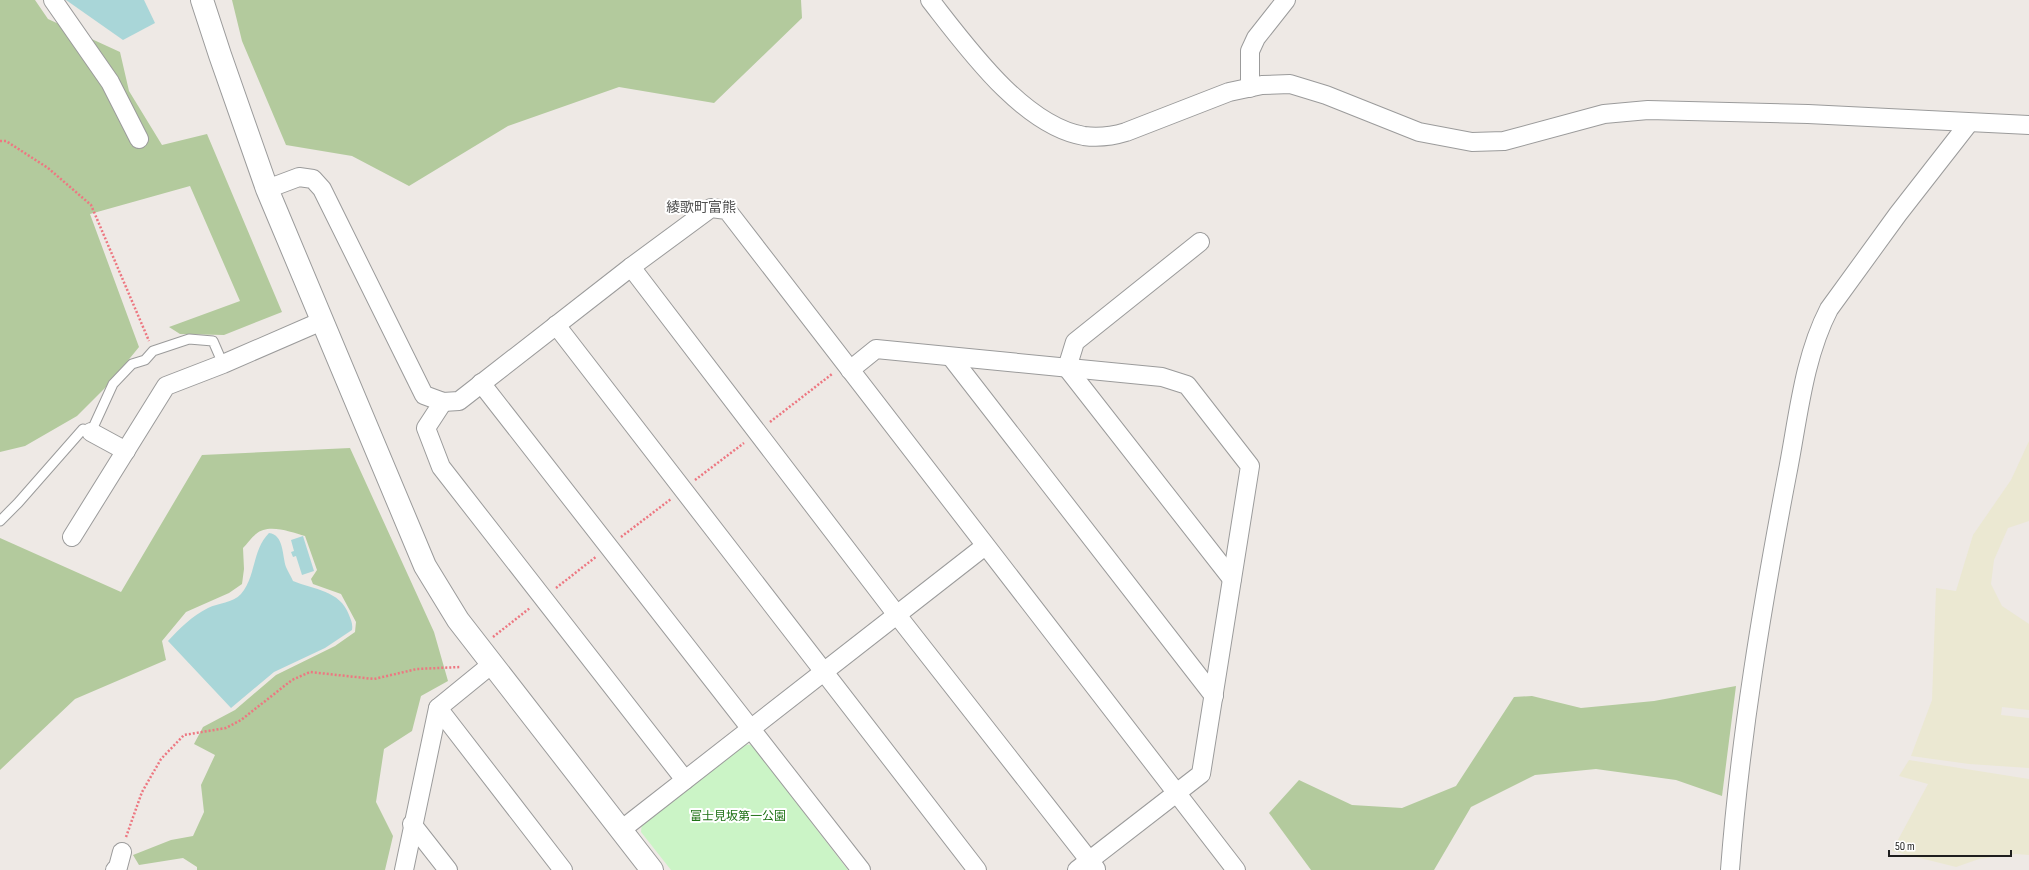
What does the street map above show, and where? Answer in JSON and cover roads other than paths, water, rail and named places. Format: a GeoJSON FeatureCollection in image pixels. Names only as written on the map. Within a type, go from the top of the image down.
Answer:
{"type":"FeatureCollection","features":[{"type":"Feature","properties":{"kind":"street"},"geometry":{"type":"LineString","coordinates":[[53,0],[110,82],[139,139]]}},
{"type":"Feature","properties":{"kind":"street"},"geometry":{"type":"LineString","coordinates":[[202,0],[267,189],[425,566],[458,620],[652,870]]}},
{"type":"Feature","properties":{"kind":"street"},"geometry":{"type":"LineString","coordinates":[[930,0],[981,64],[1009,93],[1049,123],[1084,136],[1112,136],[1126,132],[1229,92],[1262,85],[1290,84],[1326,95],[1419,132],[1446,138],[1478,142],[1504,141],[1604,114],[1648,110],[1823,114],[1942,120],[1969,123],[2029,125]]}},
{"type":"Feature","properties":{"kind":"street"},"geometry":{"type":"LineString","coordinates":[[1250,88],[1250,51],[1256,38],[1286,0]]}},
{"type":"Feature","properties":{"kind":"street"},"geometry":{"type":"LineString","coordinates":[[1730,870],[1734,820],[1748,712],[1773,550],[1808,364],[1814,344],[1829,309],[1898,214],[1969,123]]}},
{"type":"Feature","properties":{"kind":"street"},"geometry":{"type":"LineString","coordinates":[[267,189],[299,177],[313,179],[322,189],[424,394],[443,402],[459,401],[631,266],[711,208],[727,210],[1236,870]]}},
{"type":"Feature","properties":{"kind":"street"},"geometry":{"type":"LineString","coordinates":[[1067,368],[1075,342],[1200,242]]}},
{"type":"Feature","properties":{"kind":"street"},"geometry":{"type":"LineString","coordinates":[[631,266],[1088,867],[1201,774],[1250,466],[1187,385],[1162,377],[876,349],[848,367]]}},
{"type":"Feature","properties":{"kind":"street"},"geometry":{"type":"LineString","coordinates":[[72,537],[166,386],[223,364],[322,321]]}},
{"type":"Feature","properties":{"kind":"street"},"geometry":{"type":"LineString","coordinates":[[556,325],[977,870]]}},
{"type":"Feature","properties":{"kind":"street"},"geometry":{"type":"LineString","coordinates":[[951,357],[1214,696]]}},
{"type":"Feature","properties":{"kind":"street"},"geometry":{"type":"LineString","coordinates":[[1067,368],[1232,579]]}},
{"type":"Feature","properties":{"kind":"street"},"geometry":{"type":"LineString","coordinates":[[481,383],[861,870]]}},
{"type":"Feature","properties":{"kind":"street"},"geometry":{"type":"LineString","coordinates":[[443,402],[426,428],[440,466],[685,780]]}},
{"type":"Feature","properties":{"kind":"street"},"geometry":{"type":"LineString","coordinates":[[91,432],[126,451]]}},
{"type":"Feature","properties":{"kind":"street"},"geometry":{"type":"LineString","coordinates":[[621,830],[985,546]]}},
{"type":"Feature","properties":{"kind":"street"},"geometry":{"type":"LineString","coordinates":[[404,870],[412,824],[438,708],[486,656]]}},
{"type":"Feature","properties":{"kind":"street"},"geometry":{"type":"LineString","coordinates":[[438,708],[563,870]]}},
{"type":"Feature","properties":{"kind":"street"},"geometry":{"type":"LineString","coordinates":[[412,824],[448,870]]}},
{"type":"Feature","properties":{"kind":"street"},"geometry":{"type":"LineString","coordinates":[[115,870],[118,867],[122,852]]}},
{"type":"Feature","properties":{"kind":"lane"},"geometry":{"type":"LineString","coordinates":[[0,521],[18,503],[83,429],[91,432],[113,384],[132,364],[145,360],[153,351],[189,339],[213,341],[223,364]]}},
{"type":"Feature","properties":{"kind":"water"},"geometry":{"type":"Polygon","coordinates":[[[66,0],[144,0],[155,23],[123,40],[66,0]]]}},
{"type":"Feature","properties":{"kind":"water"},"geometry":{"type":"Polygon","coordinates":[[[269,533],[277,537],[280,541],[286,567],[293,581],[326,592],[339,600],[349,615],[352,630],[325,648],[274,672],[231,708],[168,641],[191,619],[202,611],[234,599],[241,594],[249,580],[260,547],[269,533]]]}},
{"type":"Feature","properties":{"kind":"water"},"geometry":{"type":"Polygon","coordinates":[[[303,536],[314,571],[302,575],[296,556],[293,557],[291,552],[294,551],[291,540],[303,536]]]}},
{"type":"Feature","properties":{"kind":"district","name":"綾歌町富熊"},"geometry":{"type":"Point","coordinates":[701,207]}},
{"type":"Feature","properties":{"kind":"park label","name":"富士見坂第一公園"},"geometry":{"type":"Point","coordinates":[738,816]}}]}
